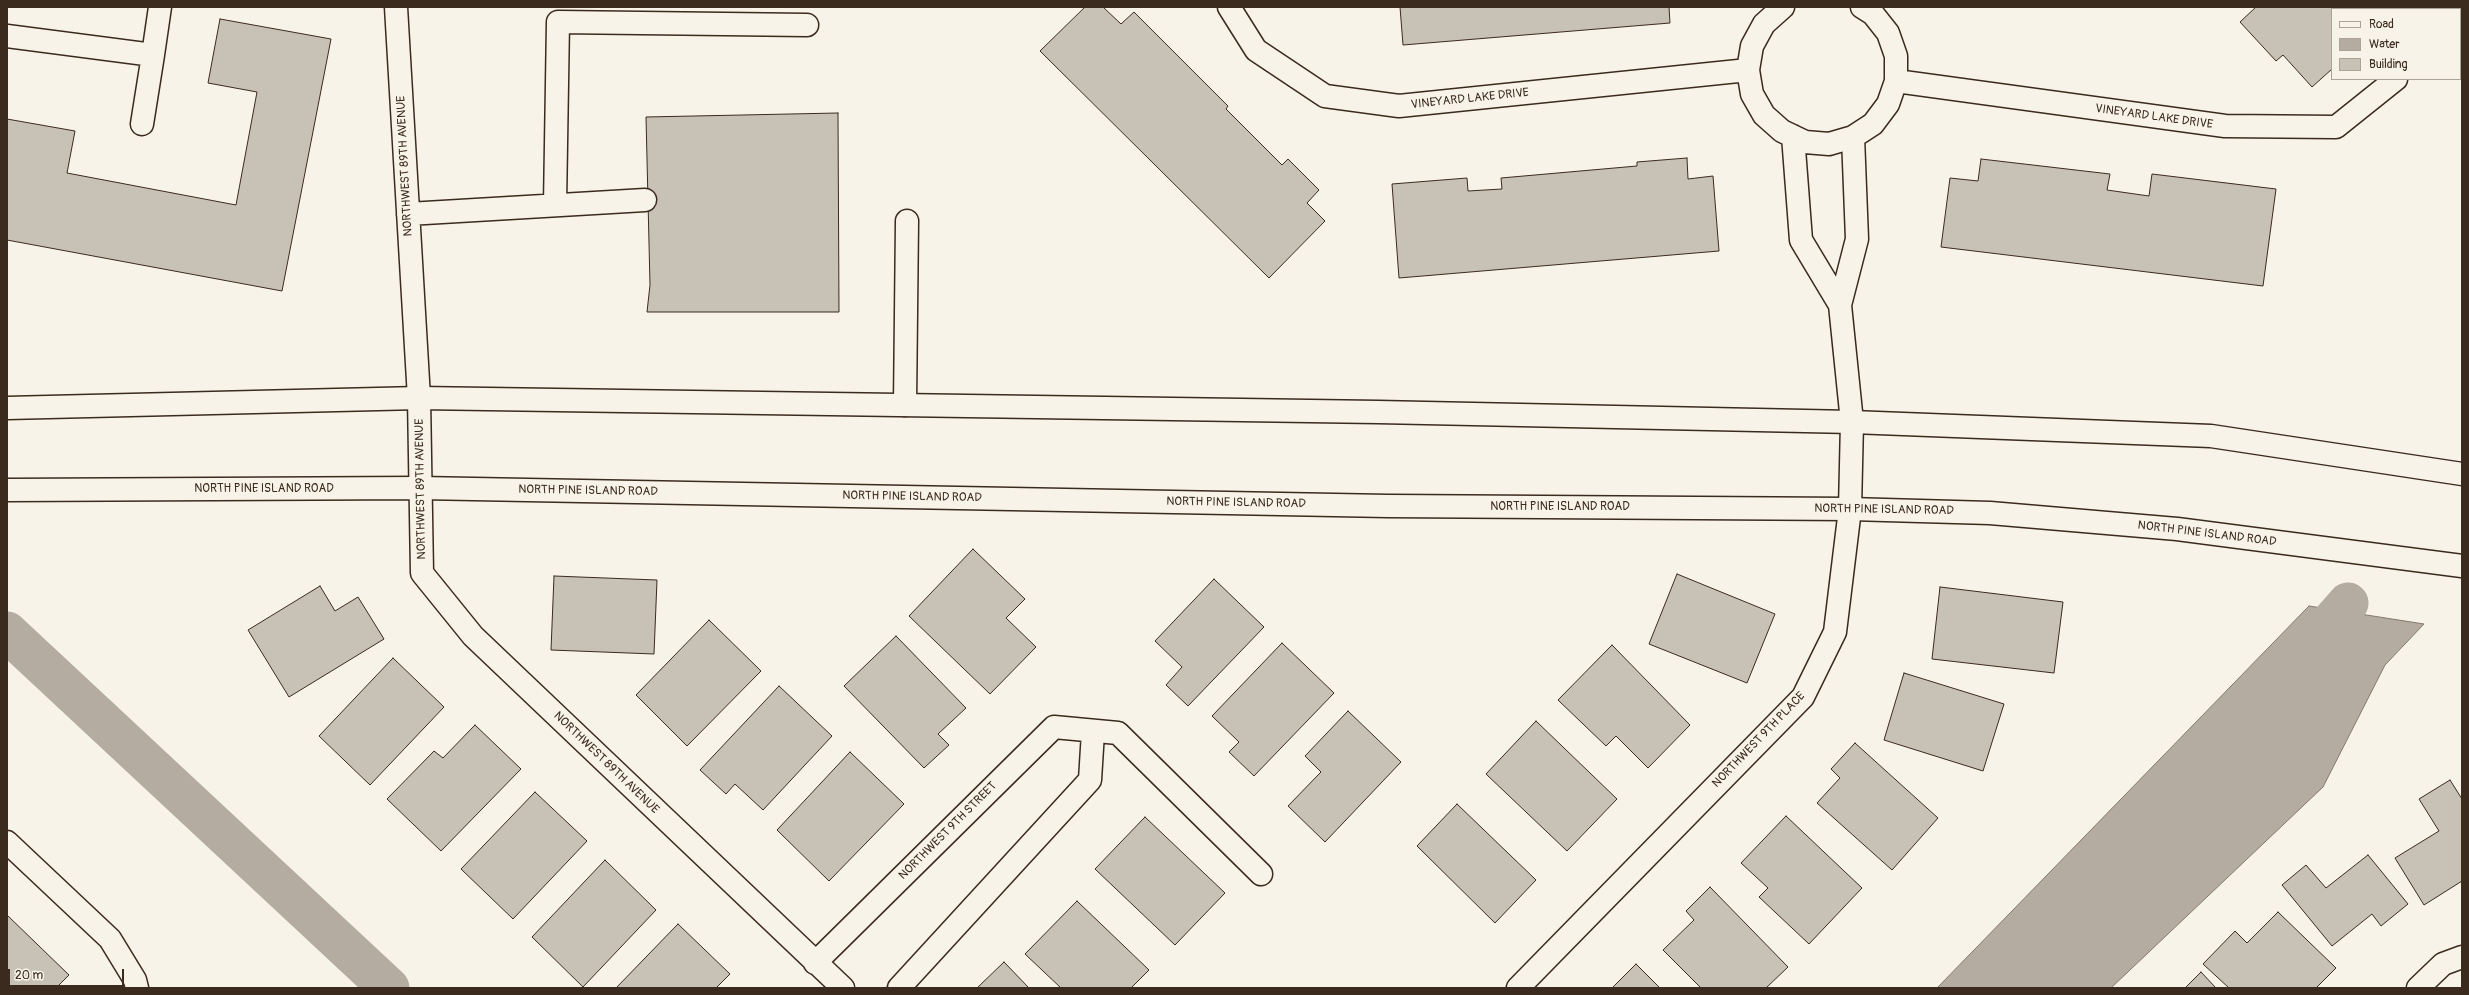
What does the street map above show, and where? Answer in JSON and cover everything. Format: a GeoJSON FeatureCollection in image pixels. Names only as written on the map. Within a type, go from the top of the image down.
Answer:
{"type":"FeatureCollection","features":[{"type":"Feature","properties":{"kind":"street"},"geometry":{"type":"LineString","coordinates":[[142,124],[160,7]]}},
{"type":"Feature","properties":{"kind":"street","name":"NORTHWEST 89TH AVENUE"},"geometry":{"type":"LineString","coordinates":[[396,7],[419,398],[422,572],[473,636],[843,988]]}},
{"type":"Feature","properties":{"kind":"street","name":"VINEYARD LAKE DRIVE"},"geometry":{"type":"LineString","coordinates":[[1229,7],[1256,50],[1325,96],[1399,106],[1748,70]]}},
{"type":"Feature","properties":{"kind":"street"},"geometry":{"type":"LineString","coordinates":[[1783,7],[1764,24],[1752,46],[1748,70],[1752,94],[1764,115],[1782,131],[1805,142],[1829,144],[1853,137],[1873,124],[1888,104],[1896,81],[1896,56],[1888,33],[1873,14],[1862,7]]}},
{"type":"Feature","properties":{"kind":"street"},"geometry":{"type":"LineString","coordinates":[[555,205],[558,22],[807,25]]}},
{"type":"Feature","properties":{"kind":"street"},"geometry":{"type":"LineString","coordinates":[[7,36],[153,55]]}},
{"type":"Feature","properties":{"kind":"street","name":"VINEYARD LAKE DRIVE"},"geometry":{"type":"LineString","coordinates":[[1896,81],[2225,126],[2336,127],[2395,80]]}},
{"type":"Feature","properties":{"kind":"street"},"geometry":{"type":"LineString","coordinates":[[1793,136],[1802,240],[1840,305]]}},
{"type":"Feature","properties":{"kind":"street"},"geometry":{"type":"LineString","coordinates":[[1840,305],[1857,239],[1853,137]]}},
{"type":"Feature","properties":{"kind":"street"},"geometry":{"type":"LineString","coordinates":[[408,214],[645,200]]}},
{"type":"Feature","properties":{"kind":"street"},"geometry":{"type":"LineString","coordinates":[[905,405],[907,221]]}},
{"type":"Feature","properties":{"kind":"street","name":"NORTHWEST 9TH PLACE"},"geometry":{"type":"LineString","coordinates":[[1518,988],[1803,697],[1835,632],[1850,509],[1852,422],[1840,305]]}},
{"type":"Feature","properties":{"kind":"street"},"geometry":{"type":"LineString","coordinates":[[7,408],[419,398],[1852,422],[2211,436],[2462,474]]}},
{"type":"Feature","properties":{"kind":"street","name":"NORTH PINE ISLAND ROAD"},"geometry":{"type":"LineString","coordinates":[[7,490],[420,488],[1380,505],[1850,509],[1990,513],[2177,530],[2462,566]]}},
{"type":"Feature","properties":{"kind":"street","name":"NORTHWEST 9TH STREET"},"geometry":{"type":"LineString","coordinates":[[815,963],[1054,727],[1093,732],[1118,733],[1261,874]]}},
{"type":"Feature","properties":{"kind":"street"},"geometry":{"type":"LineString","coordinates":[[899,988],[1090,780],[1093,732]]}},
{"type":"Feature","properties":{"kind":"street"},"geometry":{"type":"LineString","coordinates":[[7,842],[110,939],[135,980],[137,988]]}},
{"type":"Feature","properties":{"kind":"street"},"geometry":{"type":"LineString","coordinates":[[2418,988],[2443,964],[2462,957]]}},
{"type":"Feature","properties":{"kind":"water"},"geometry":{"type":"Polygon","coordinates":[[[2309,606],[2424,624],[2385,665],[2323,787],[2111,988],[1937,988],[2309,606]]]}},
{"type":"Feature","properties":{"kind":"building"},"geometry":{"type":"Polygon","coordinates":[[[1085,7],[1103,7],[1121,24],[1134,12],[1228,106],[1226,109],[1282,165],[1288,159],[1319,190],[1307,203],[1325,221],[1269,278],[1040,51],[1085,7]]]}},
{"type":"Feature","properties":{"kind":"building"},"geometry":{"type":"Polygon","coordinates":[[[1400,7],[1669,7],[1670,23],[1403,45],[1400,7]]]}},
{"type":"Feature","properties":{"kind":"building"},"geometry":{"type":"Polygon","coordinates":[[[2256,7],[2400,7],[2331,8],[2331,70],[2312,87],[2283,55],[2276,61],[2240,22],[2256,7]]]}},
{"type":"Feature","properties":{"kind":"building"},"geometry":{"type":"Polygon","coordinates":[[[220,19],[331,39],[282,291],[7,240],[7,119],[75,131],[67,173],[236,205],[257,92],[208,83],[220,19]]]}},
{"type":"Feature","properties":{"kind":"building"},"geometry":{"type":"Polygon","coordinates":[[[838,113],[839,312],[647,312],[650,285],[646,117],[838,113]]]}},
{"type":"Feature","properties":{"kind":"building"},"geometry":{"type":"Polygon","coordinates":[[[1687,158],[1688,179],[1713,176],[1719,251],[1399,278],[1392,184],[1467,178],[1468,191],[1502,189],[1501,178],[1637,166],[1637,162],[1687,158]]]}},
{"type":"Feature","properties":{"kind":"building"},"geometry":{"type":"Polygon","coordinates":[[[1981,159],[2110,174],[2107,190],[2149,196],[2152,174],[2276,189],[2263,286],[1941,247],[1950,178],[1978,181],[1981,159]]]}},
{"type":"Feature","properties":{"kind":"building"},"geometry":{"type":"Polygon","coordinates":[[[973,549],[1025,599],[1006,618],[1036,647],[990,694],[909,616],[973,549]]]}},
{"type":"Feature","properties":{"kind":"building"},"geometry":{"type":"Polygon","coordinates":[[[1677,574],[1775,614],[1747,683],[1649,644],[1677,574]]]}},
{"type":"Feature","properties":{"kind":"building"},"geometry":{"type":"Polygon","coordinates":[[[554,576],[657,580],[654,654],[551,650],[554,576]]]}},
{"type":"Feature","properties":{"kind":"building"},"geometry":{"type":"Polygon","coordinates":[[[1214,579],[1264,627],[1188,706],[1166,685],[1182,667],[1155,641],[1214,579]]]}},
{"type":"Feature","properties":{"kind":"building"},"geometry":{"type":"Polygon","coordinates":[[[320,586],[335,611],[358,597],[384,639],[289,697],[248,630],[320,586]]]}},
{"type":"Feature","properties":{"kind":"building"},"geometry":{"type":"Polygon","coordinates":[[[1940,587],[2063,602],[2054,673],[1932,659],[1940,587]]]}},
{"type":"Feature","properties":{"kind":"building"},"geometry":{"type":"Polygon","coordinates":[[[709,620],[761,671],[687,746],[636,695],[709,620]]]}},
{"type":"Feature","properties":{"kind":"building"},"geometry":{"type":"Polygon","coordinates":[[[896,636],[966,708],[938,734],[949,745],[924,768],[844,686],[896,636]]]}},
{"type":"Feature","properties":{"kind":"building"},"geometry":{"type":"Polygon","coordinates":[[[1282,643],[1334,693],[1254,776],[1229,752],[1239,742],[1212,716],[1282,643]]]}},
{"type":"Feature","properties":{"kind":"building"},"geometry":{"type":"Polygon","coordinates":[[[1612,645],[1690,725],[1648,768],[1616,736],[1606,746],[1558,700],[1612,645]]]}},
{"type":"Feature","properties":{"kind":"building"},"geometry":{"type":"Polygon","coordinates":[[[393,658],[444,707],[370,785],[319,736],[393,658]]]}},
{"type":"Feature","properties":{"kind":"building"},"geometry":{"type":"Polygon","coordinates":[[[1904,673],[2004,704],[1983,771],[1884,740],[1904,673]]]}},
{"type":"Feature","properties":{"kind":"building"},"geometry":{"type":"Polygon","coordinates":[[[779,686],[832,736],[763,810],[735,784],[726,794],[700,770],[779,686]]]}},
{"type":"Feature","properties":{"kind":"building"},"geometry":{"type":"Polygon","coordinates":[[[1348,711],[1401,762],[1325,842],[1288,806],[1321,772],[1305,756],[1348,711]]]}},
{"type":"Feature","properties":{"kind":"building"},"geometry":{"type":"Polygon","coordinates":[[[1536,721],[1617,799],[1567,851],[1486,774],[1536,721]]]}},
{"type":"Feature","properties":{"kind":"building"},"geometry":{"type":"Polygon","coordinates":[[[475,725],[521,769],[441,851],[387,799],[434,751],[443,758],[475,725]]]}},
{"type":"Feature","properties":{"kind":"building"},"geometry":{"type":"Polygon","coordinates":[[[1855,743],[1938,818],[1892,870],[1817,803],[1840,778],[1831,769],[1855,743]]]}},
{"type":"Feature","properties":{"kind":"building"},"geometry":{"type":"Polygon","coordinates":[[[850,752],[904,804],[829,881],[777,830],[850,752]]]}},
{"type":"Feature","properties":{"kind":"building"},"geometry":{"type":"Polygon","coordinates":[[[2450,780],[2462,799],[2462,881],[2424,905],[2395,858],[2439,831],[2419,799],[2450,780]]]}},
{"type":"Feature","properties":{"kind":"building"},"geometry":{"type":"Polygon","coordinates":[[[535,792],[587,841],[513,919],[461,869],[535,792]]]}},
{"type":"Feature","properties":{"kind":"building"},"geometry":{"type":"Polygon","coordinates":[[[1457,804],[1536,880],[1495,923],[1417,846],[1457,804]]]}},
{"type":"Feature","properties":{"kind":"building"},"geometry":{"type":"Polygon","coordinates":[[[1786,816],[1862,888],[1809,944],[1759,897],[1768,888],[1741,863],[1786,816]]]}},
{"type":"Feature","properties":{"kind":"building"},"geometry":{"type":"Polygon","coordinates":[[[1145,817],[1225,893],[1175,945],[1095,869],[1145,817]]]}},
{"type":"Feature","properties":{"kind":"building"},"geometry":{"type":"Polygon","coordinates":[[[2368,855],[2408,904],[2381,926],[2372,914],[2332,946],[2282,885],[2306,865],[2326,888],[2368,855]]]}},
{"type":"Feature","properties":{"kind":"building"},"geometry":{"type":"Polygon","coordinates":[[[605,860],[656,910],[583,987],[532,937],[605,860]]]}},
{"type":"Feature","properties":{"kind":"building"},"geometry":{"type":"Polygon","coordinates":[[[1710,887],[1788,967],[1766,988],[1701,988],[1663,950],[1694,920],[1686,911],[1710,887]]]}},
{"type":"Feature","properties":{"kind":"building"},"geometry":{"type":"Polygon","coordinates":[[[1077,901],[1149,970],[1131,988],[1061,988],[1025,954],[1077,901]]]}},
{"type":"Feature","properties":{"kind":"building"},"geometry":{"type":"Polygon","coordinates":[[[2278,912],[2336,968],[2316,988],[2229,988],[2203,964],[2235,931],[2247,943],[2278,912]]]}},
{"type":"Feature","properties":{"kind":"building"},"geometry":{"type":"Polygon","coordinates":[[[7,915],[69,975],[56,988],[7,988],[7,915]]]}},
{"type":"Feature","properties":{"kind":"building"},"geometry":{"type":"Polygon","coordinates":[[[678,924],[730,974],[716,988],[616,988],[678,924]]]}},
{"type":"Feature","properties":{"kind":"building"},"geometry":{"type":"Polygon","coordinates":[[[1004,962],[1029,988],[977,988],[1004,962]]]}},
{"type":"Feature","properties":{"kind":"building"},"geometry":{"type":"Polygon","coordinates":[[[1636,964],[1660,988],[1612,988],[1636,964]]]}},
{"type":"Feature","properties":{"kind":"building"},"geometry":{"type":"Polygon","coordinates":[[[2201,972],[2216,988],[2185,988],[2201,972]]]}},
{"type":"Feature","properties":{"kind":"waterway"},"geometry":{"type":"LineString","coordinates":[[2303,654],[2348,603]]}},
{"type":"Feature","properties":{"kind":"waterway"},"geometry":{"type":"LineString","coordinates":[[7,632],[389,988]]}}]}
